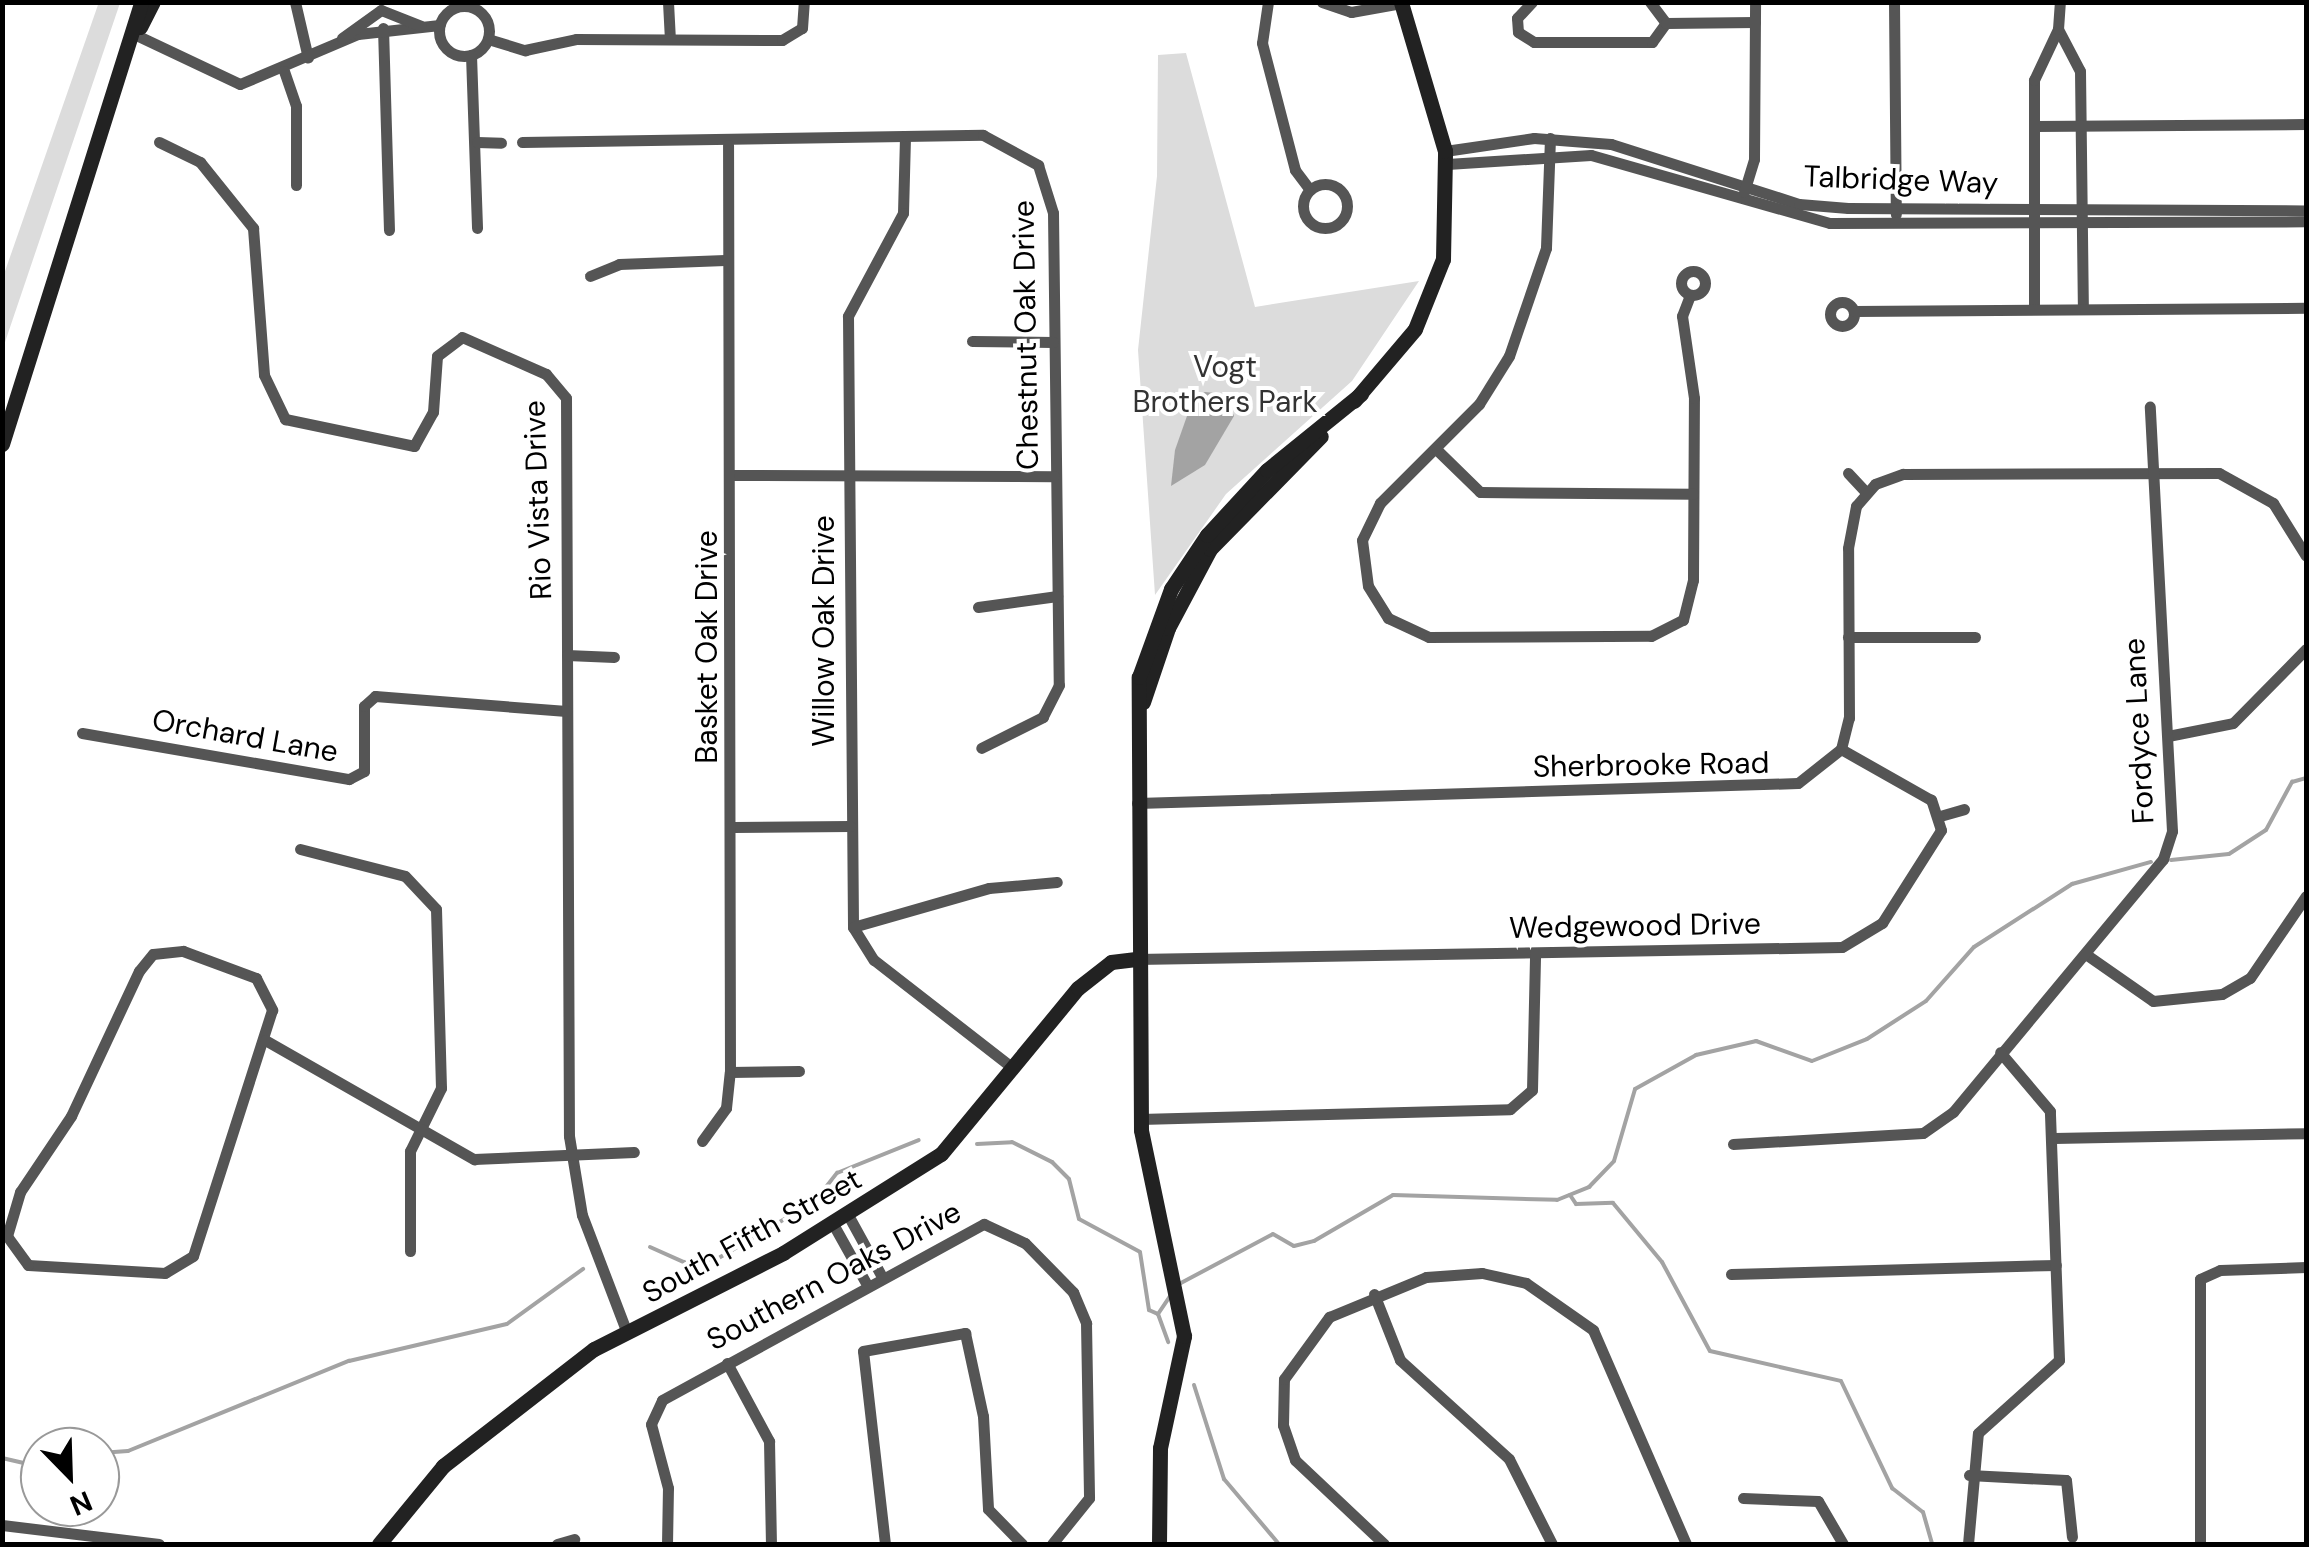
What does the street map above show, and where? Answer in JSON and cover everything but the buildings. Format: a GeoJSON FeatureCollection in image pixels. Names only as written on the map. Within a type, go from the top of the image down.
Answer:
{"type":"FeatureCollection","features":[{"type":"Feature","properties":{"kind":"street"},"geometry":{"type":"LineString","coordinates":[[2,444],[141,2]]}},
{"type":"Feature","properties":{"kind":"street"},"geometry":{"type":"LineString","coordinates":[[134,34],[153,2]]}},
{"type":"Feature","properties":{"kind":"street"},"geometry":{"type":"LineString","coordinates":[[295,2],[308,58]]}},
{"type":"Feature","properties":{"kind":"street"},"geometry":{"type":"LineString","coordinates":[[668,2],[670,40]]}},
{"type":"Feature","properties":{"kind":"street"},"geometry":{"type":"LineString","coordinates":[[488,39],[525,50],[576,39],[788,39],[802,28],[804,2]]}},
{"type":"Feature","properties":{"kind":"street"},"geometry":{"type":"LineString","coordinates":[[1268,2],[1262,43],[1291,158],[1310,190],[1308,222],[1339,224],[1348,208],[1341,191],[1310,190]]}},
{"type":"Feature","properties":{"kind":"street"},"geometry":{"type":"LineString","coordinates":[[1159,1544],[1160,1448],[1179,1367],[1184,1313],[1140,1119],[1134,960],[1140,677],[1159,618],[1206,536],[1266,470],[1361,394],[1415,329],[1443,258],[1446,158],[1401,3],[1350,12],[1322,2]]}},
{"type":"Feature","properties":{"kind":"street"},"geometry":{"type":"LineString","coordinates":[[1532,2],[1518,18],[1534,42],[1652,42],[1666,22]]}},
{"type":"Feature","properties":{"kind":"street"},"geometry":{"type":"LineString","coordinates":[[1650,2],[1666,22]]}},
{"type":"Feature","properties":{"kind":"street"},"geometry":{"type":"LineString","coordinates":[[1743,194],[1754,159],[1755,2]]}},
{"type":"Feature","properties":{"kind":"street"},"geometry":{"type":"LineString","coordinates":[[1894,2],[1897,223]]}},
{"type":"Feature","properties":{"kind":"street"},"geometry":{"type":"LineString","coordinates":[[2034,308],[2034,80],[2058,29],[2060,2]]}},
{"type":"Feature","properties":{"kind":"street"},"geometry":{"type":"LineString","coordinates":[[338,42],[383,28],[440,26],[465,4],[486,20],[488,39]]}},
{"type":"Feature","properties":{"kind":"street"},"geometry":{"type":"LineString","coordinates":[[134,34],[232,83],[284,71],[338,42],[381,10],[422,26]]}},
{"type":"Feature","properties":{"kind":"street"},"geometry":{"type":"LineString","coordinates":[[1666,22],[1755,22]]}},
{"type":"Feature","properties":{"kind":"street"},"geometry":{"type":"LineString","coordinates":[[440,26],[447,49],[471,55]]}},
{"type":"Feature","properties":{"kind":"street"},"geometry":{"type":"LineString","coordinates":[[383,28],[389,230]]}},
{"type":"Feature","properties":{"kind":"street"},"geometry":{"type":"LineString","coordinates":[[2058,29],[2080,71],[2083,307]]}},
{"type":"Feature","properties":{"kind":"street"},"geometry":{"type":"LineString","coordinates":[[471,55],[488,39]]}},
{"type":"Feature","properties":{"kind":"street"},"geometry":{"type":"LineString","coordinates":[[471,55],[477,228]]}},
{"type":"Feature","properties":{"kind":"street"},"geometry":{"type":"LineString","coordinates":[[284,71],[296,106],[296,185]]}},
{"type":"Feature","properties":{"kind":"street"},"geometry":{"type":"LineString","coordinates":[[2035,126],[2306,124]]}},
{"type":"Feature","properties":{"kind":"street","name":"Chestnut Oak Drive"},"geometry":{"type":"LineString","coordinates":[[522,142],[728,145],[983,135],[1038,165],[1052,198],[1058,596],[1052,702],[1022,733],[981,748]]}},
{"type":"Feature","properties":{"kind":"street","name":"Willow Oak Drive"},"geometry":{"type":"LineString","coordinates":[[853,927],[848,316],[903,213],[905,137]]}},
{"type":"Feature","properties":{"kind":"street"},"geometry":{"type":"LineString","coordinates":[[1550,138],[1546,248],[1532,297],[1509,356],[1438,450],[1380,503],[1362,540],[1377,606],[1429,638],[1666,632],[1691,606],[1693,494],[1682,316],[1690,294]]}},
{"type":"Feature","properties":{"kind":"street","name":"Talbridge Way"},"geometry":{"type":"LineString","coordinates":[[1446,158],[1550,138],[1611,144],[1830,223],[2034,224],[2082,216],[2306,210]]}},
{"type":"Feature","properties":{"kind":"street","name":"Rio Vista Drive"},"geometry":{"type":"LineString","coordinates":[[160,142],[200,162],[253,228],[262,251],[264,375],[284,419],[414,446],[433,412],[437,356],[462,337],[561,386],[572,1162],[628,1334]]}},
{"type":"Feature","properties":{"kind":"street"},"geometry":{"type":"LineString","coordinates":[[477,142],[501,143]]}},
{"type":"Feature","properties":{"kind":"street","name":"Basket Oak Drive"},"geometry":{"type":"LineString","coordinates":[[702,1141],[726,1108],[730,1072],[733,827],[725,260],[728,145]]}},
{"type":"Feature","properties":{"kind":"street","name":"Talbridge Way"},"geometry":{"type":"LineString","coordinates":[[1446,158],[1549,152],[1622,161],[1743,194],[1799,204],[2306,221]]}},
{"type":"Feature","properties":{"kind":"street"},"geometry":{"type":"LineString","coordinates":[[590,276],[618,264],[725,260]]}},
{"type":"Feature","properties":{"kind":"street"},"geometry":{"type":"LineString","coordinates":[[1854,310],[2306,308]]}},
{"type":"Feature","properties":{"kind":"street"},"geometry":{"type":"LineString","coordinates":[[972,342],[1052,342]]}},
{"type":"Feature","properties":{"kind":"street","name":"Fordyce Lane"},"geometry":{"type":"LineString","coordinates":[[1733,1144],[1924,1133],[1953,1112],[2000,1052],[2088,955],[2164,859],[2172,831],[2150,407]]}},
{"type":"Feature","properties":{"kind":"street"},"geometry":{"type":"LineString","coordinates":[[1438,450],[1480,492],[1693,494]]}},
{"type":"Feature","properties":{"kind":"street"},"geometry":{"type":"LineString","coordinates":[[1866,492],[1930,471],[2152,472],[2247,482],[2306,556]]}},
{"type":"Feature","properties":{"kind":"street"},"geometry":{"type":"LineString","coordinates":[[1848,472],[1866,492]]}},
{"type":"Feature","properties":{"kind":"street"},"geometry":{"type":"LineString","coordinates":[[730,475],[1054,476]]}},
{"type":"Feature","properties":{"kind":"street"},"geometry":{"type":"LineString","coordinates":[[1866,492],[1848,548],[1848,637],[1841,749],[1931,800],[1940,816],[1964,810]]}},
{"type":"Feature","properties":{"kind":"street"},"geometry":{"type":"LineString","coordinates":[[978,607],[1058,596]]}},
{"type":"Feature","properties":{"kind":"street"},"geometry":{"type":"LineString","coordinates":[[1848,637],[1975,637]]}},
{"type":"Feature","properties":{"kind":"street"},"geometry":{"type":"LineString","coordinates":[[2168,736],[2233,723],[2306,649]]}},
{"type":"Feature","properties":{"kind":"street"},"geometry":{"type":"LineString","coordinates":[[567,655],[614,657]]}},
{"type":"Feature","properties":{"kind":"street","name":"Orchard Lane"},"geometry":{"type":"LineString","coordinates":[[82,732],[349,780],[364,772],[364,706],[374,696],[566,711]]}},
{"type":"Feature","properties":{"kind":"street","name":"Sherbrooke Road"},"geometry":{"type":"LineString","coordinates":[[1137,803],[1784,788],[1841,749]]}},
{"type":"Feature","properties":{"kind":"street","name":"Wedgewood Drive"},"geometry":{"type":"LineString","coordinates":[[1134,960],[1842,947],[1902,898],[1940,838],[1940,816]]}},
{"type":"Feature","properties":{"kind":"street"},"geometry":{"type":"LineString","coordinates":[[733,827],[850,826]]}},
{"type":"Feature","properties":{"kind":"street"},"geometry":{"type":"LineString","coordinates":[[300,848],[424,889],[440,927],[442,1088],[407,1168],[410,1252]]}},
{"type":"Feature","properties":{"kind":"street"},"geometry":{"type":"LineString","coordinates":[[424,889],[437,879]]}},
{"type":"Feature","properties":{"kind":"street"},"geometry":{"type":"LineString","coordinates":[[1010,1066],[874,960],[853,927],[989,888],[1056,882]]}},
{"type":"Feature","properties":{"kind":"street"},"geometry":{"type":"LineString","coordinates":[[2088,955],[2152,1000],[2222,994],[2250,978],[2306,896]]}},
{"type":"Feature","properties":{"kind":"street"},"geometry":{"type":"LineString","coordinates":[[182,951],[256,978],[270,998],[265,1040],[183,1268],[38,1268],[19,1257],[7,1236],[20,1192],[71,1116],[153,954],[182,951]]}},
{"type":"Feature","properties":{"kind":"street"},"geometry":{"type":"LineString","coordinates":[[1140,1119],[1510,1109],[1532,1090],[1535,954]]}},
{"type":"Feature","properties":{"kind":"street","name":"South Fifth Street"},"geometry":{"type":"LineString","coordinates":[[380,1544],[476,1437],[628,1334],[833,1224],[941,1154],[1010,1066],[1102,967],[1134,960]]}},
{"type":"Feature","properties":{"kind":"street"},"geometry":{"type":"LineString","coordinates":[[265,1040],[340,1076],[422,1134],[474,1159],[572,1162],[634,1152]]}},
{"type":"Feature","properties":{"kind":"street"},"geometry":{"type":"LineString","coordinates":[[1968,1544],[1970,1475],[1978,1433],[2058,1360],[2054,1138],[2036,1086],[2000,1052]]}},
{"type":"Feature","properties":{"kind":"street"},"geometry":{"type":"LineString","coordinates":[[730,1072],[799,1070]]}},
{"type":"Feature","properties":{"kind":"street"},"geometry":{"type":"LineString","coordinates":[[2054,1138],[2306,1133]]}},
{"type":"Feature","properties":{"kind":"street"},"geometry":{"type":"LineString","coordinates":[[848,1215],[881,1275]]}},
{"type":"Feature","properties":{"kind":"street"},"geometry":{"type":"LineString","coordinates":[[833,1224],[866,1283]]}},
{"type":"Feature","properties":{"kind":"street","name":"Southern Oaks Drive"},"geometry":{"type":"LineString","coordinates":[[668,1544],[668,1488],[651,1424],[662,1400],[964,1231],[1001,1226],[1081,1305],[1088,1498],[1052,1544]]}},
{"type":"Feature","properties":{"kind":"street"},"geometry":{"type":"LineString","coordinates":[[1731,1274],[2056,1265]]}},
{"type":"Feature","properties":{"kind":"street"},"geometry":{"type":"LineString","coordinates":[[2200,1544],[2204,1274],[2306,1267]]}},
{"type":"Feature","properties":{"kind":"street"},"geometry":{"type":"LineString","coordinates":[[1384,1544],[1314,1482],[1283,1425],[1284,1379],[1300,1349],[1328,1318],[1374,1294],[1482,1272],[1566,1305],[1616,1370],[1686,1544]]}},
{"type":"Feature","properties":{"kind":"street"},"geometry":{"type":"LineString","coordinates":[[1374,1294],[1400,1360],[1509,1458],[1552,1544]]}},
{"type":"Feature","properties":{"kind":"street"},"geometry":{"type":"LineString","coordinates":[[885,1544],[863,1351],[965,1333],[983,1416],[988,1509],[1022,1544]]}},
{"type":"Feature","properties":{"kind":"street"},"geometry":{"type":"LineString","coordinates":[[727,1363],[769,1440],[771,1544]]}},
{"type":"Feature","properties":{"kind":"street"},"geometry":{"type":"LineString","coordinates":[[1970,1475],[2066,1480],[2072,1537]]}},
{"type":"Feature","properties":{"kind":"street"},"geometry":{"type":"LineString","coordinates":[[1743,1498],[1818,1501],[1839,1541]]}},
{"type":"Feature","properties":{"kind":"street"},"geometry":{"type":"LineString","coordinates":[[2,1525],[158,1544]]}},
{"type":"Feature","properties":{"kind":"street"},"geometry":{"type":"LineString","coordinates":[[557,1544],[574,1538]]}},
{"type":"Feature","properties":{"kind":"green space"},"geometry":{"type":"Polygon","coordinates":[[[99,2],[120,3],[3,348],[3,277],[99,2]]]}},
{"type":"Feature","properties":{"kind":"green space","name":"Vogt Brothers Park"},"geometry":{"type":"Polygon","coordinates":[[[1186,53],[1255,307],[1419,281],[1352,381],[1226,494],[1155,595],[1138,350],[1157,176],[1158,55],[1186,53]]]}},
{"type":"Feature","properties":{"kind":"shaded area"},"geometry":{"type":"Polygon","coordinates":[[[1205,392],[1225,394],[1234,416],[1205,465],[1171,486],[1175,450],[1193,399],[1205,392]]]}},
{"type":"Feature","properties":{"kind":"waterway"},"geometry":{"type":"LineString","coordinates":[[2171,860],[2229,854],[2266,830],[2292,782],[2306,778]]}},
{"type":"Feature","properties":{"kind":"waterway"},"geometry":{"type":"LineString","coordinates":[[1179,1284],[1273,1234],[1294,1246],[1314,1241],[1393,1195],[1557,1200],[1589,1187],[1614,1161],[1635,1089],[1696,1055],[1756,1041],[1812,1061],[1867,1039],[1926,1001],[1974,947],[2072,884],[2151,862]]}},
{"type":"Feature","properties":{"kind":"waterway"},"geometry":{"type":"LineString","coordinates":[[650,1247],[684,1262],[717,1259],[815,1201],[837,1173],[919,1140]]}},
{"type":"Feature","properties":{"kind":"waterway"},"geometry":{"type":"LineString","coordinates":[[977,1144],[1012,1142],[1052,1162],[1069,1179],[1079,1219],[1140,1252],[1149,1310],[1158,1314],[1171,1295]]}},
{"type":"Feature","properties":{"kind":"waterway"},"geometry":{"type":"LineString","coordinates":[[1570,1195],[1576,1204],[1613,1203],[1662,1262],[1710,1351],[1841,1381],[1892,1488],[1923,1512],[1932,1544]]}},
{"type":"Feature","properties":{"kind":"waterway"},"geometry":{"type":"LineString","coordinates":[[120,1452],[349,1361],[507,1324],[583,1269]]}},
{"type":"Feature","properties":{"kind":"waterway"},"geometry":{"type":"LineString","coordinates":[[1158,1314],[1168,1342]]}},
{"type":"Feature","properties":{"kind":"waterway"},"geometry":{"type":"LineString","coordinates":[[1194,1385],[1224,1479],[1279,1544]]}},
{"type":"Feature","properties":{"kind":"waterway"},"geometry":{"type":"LineString","coordinates":[[2,1458],[20,1462]]}}]}
